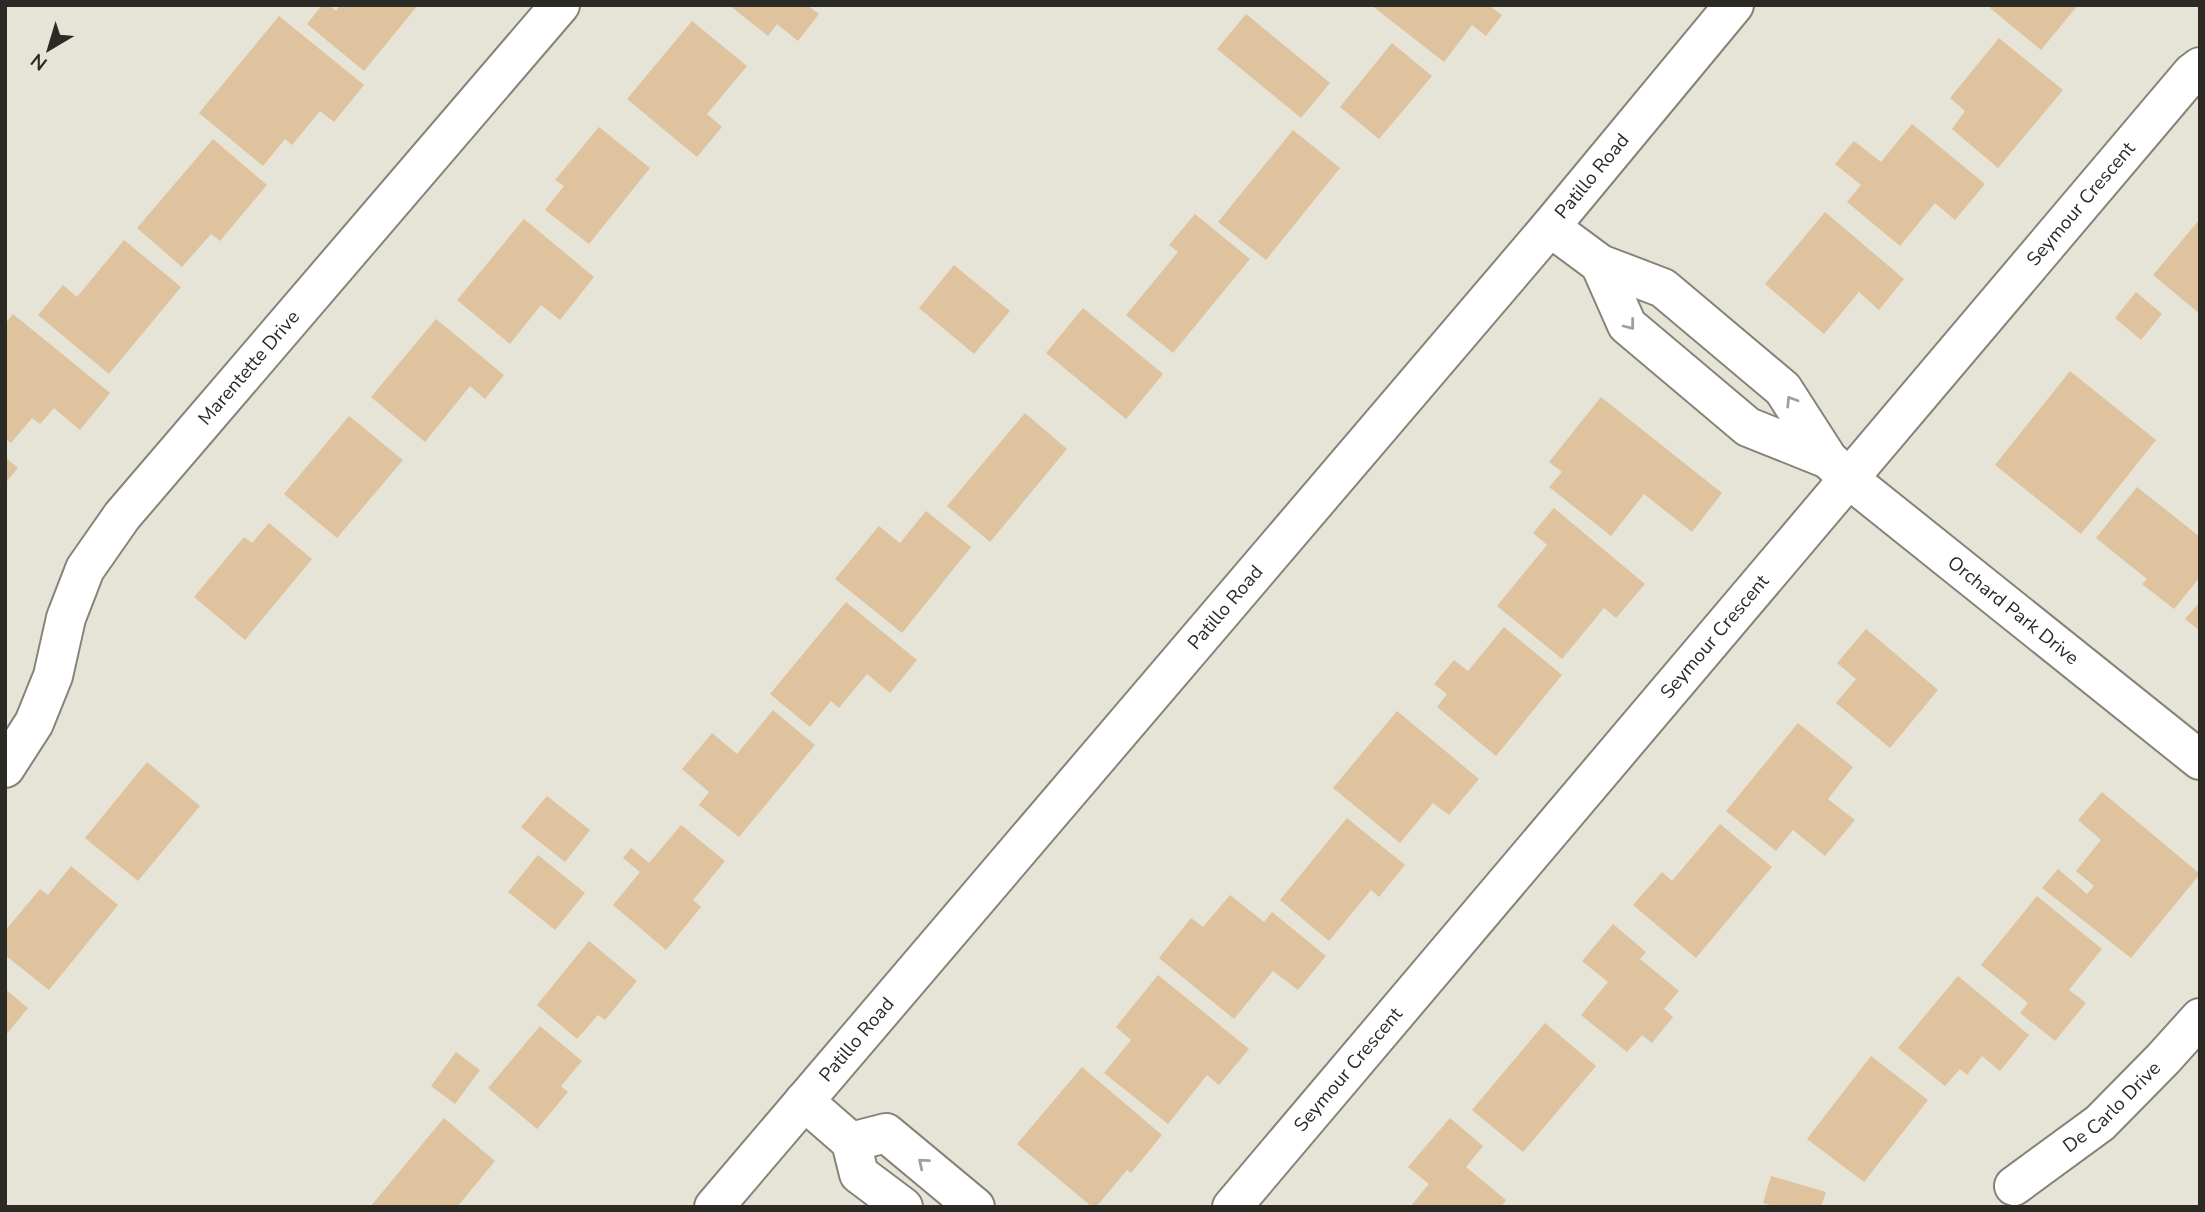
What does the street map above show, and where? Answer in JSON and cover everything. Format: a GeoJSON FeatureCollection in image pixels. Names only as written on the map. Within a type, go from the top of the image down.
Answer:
{"type":"FeatureCollection","features":[{"type":"Feature","properties":{"kind":"street","name":"Marentette Drive"},"geometry":{"type":"LineString","coordinates":[[5,768],[34,723],[53,676],[66,618],[85,569],[122,516],[560,5]]}},
{"type":"Feature","properties":{"kind":"street","name":"Patillo Road"},"geometry":{"type":"LineString","coordinates":[[714,1207],[1550,227],[1734,5]]}},
{"type":"Feature","properties":{"kind":"street","name":"Seymour Crescent"},"geometry":{"type":"LineString","coordinates":[[1232,1207],[1839,469],[2200,67]]}},
{"type":"Feature","properties":{"kind":"street","name":"Orchard Park Drive"},"geometry":{"type":"LineString","coordinates":[[1550,227],[1600,264],[1663,288],[1783,389],[1839,469]]}},
{"type":"Feature","properties":{"kind":"street","name":"Orchard Park Drive"},"geometry":{"type":"LineString","coordinates":[[1600,264],[1628,325],[1748,427],[1839,469],[2200,760]]}},
{"type":"Feature","properties":{"kind":"street","name":"De Carlo Drive"},"geometry":{"type":"LineString","coordinates":[[2014,1186],[2099,1123],[2200,1018]]}},
{"type":"Feature","properties":{"kind":"street"},"geometry":{"type":"LineString","coordinates":[[804,1101],[851,1142],[859,1174],[903,1207]]}},
{"type":"Feature","properties":{"kind":"street"},"geometry":{"type":"LineString","coordinates":[[851,1142],[886,1133],[975,1207]]}},
{"type":"Feature","properties":{"kind":"building"},"geometry":{"type":"Polygon","coordinates":[[[322,5],[329,5],[336,11],[340,5],[418,5],[364,71],[307,24],[322,5]]]}},
{"type":"Feature","properties":{"kind":"building"},"geometry":{"type":"Polygon","coordinates":[[[729,5],[807,5],[819,14],[798,41],[777,24],[768,36],[729,5]]]}},
{"type":"Feature","properties":{"kind":"building"},"geometry":{"type":"Polygon","coordinates":[[[1371,5],[1494,5],[1492,8],[1502,15],[1486,36],[1472,25],[1444,62],[1371,5]]]}},
{"type":"Feature","properties":{"kind":"building"},"geometry":{"type":"Polygon","coordinates":[[[1992,5],[2078,5],[2041,50],[1990,8],[1992,5]]]}},
{"type":"Feature","properties":{"kind":"building"},"geometry":{"type":"Polygon","coordinates":[[[1246,14],[1330,83],[1301,118],[1217,49],[1246,14]]]}},
{"type":"Feature","properties":{"kind":"building"},"geometry":{"type":"Polygon","coordinates":[[[279,16],[364,85],[334,122],[320,111],[292,145],[285,139],[263,166],[199,113],[279,16]]]}},
{"type":"Feature","properties":{"kind":"building"},"geometry":{"type":"Polygon","coordinates":[[[692,21],[747,66],[707,114],[722,127],[697,157],[627,99],[692,21]]]}},
{"type":"Feature","properties":{"kind":"building"},"geometry":{"type":"Polygon","coordinates":[[[1999,38],[2063,90],[1998,168],[1952,129],[1965,111],[1950,98],[1999,38]]]}},
{"type":"Feature","properties":{"kind":"building"},"geometry":{"type":"Polygon","coordinates":[[[1392,43],[1432,76],[1379,139],[1340,107],[1392,43]]]}},
{"type":"Feature","properties":{"kind":"building"},"geometry":{"type":"Polygon","coordinates":[[[1912,124],[1985,184],[1955,220],[1935,203],[1900,246],[1847,202],[1861,185],[1835,164],[1854,141],[1881,162],[1912,124]]]}},
{"type":"Feature","properties":{"kind":"building"},"geometry":{"type":"Polygon","coordinates":[[[599,127],[650,168],[589,244],[545,210],[564,186],[555,180],[599,127]]]}},
{"type":"Feature","properties":{"kind":"building"},"geometry":{"type":"Polygon","coordinates":[[[1293,130],[1340,168],[1266,260],[1218,222],[1293,130]]]}},
{"type":"Feature","properties":{"kind":"building"},"geometry":{"type":"Polygon","coordinates":[[[213,139],[267,185],[220,241],[211,234],[182,267],[137,228],[213,139]]]}},
{"type":"Feature","properties":{"kind":"building"},"geometry":{"type":"Polygon","coordinates":[[[1825,212],[1904,279],[1879,310],[1859,292],[1824,334],[1765,284],[1825,212]]]}},
{"type":"Feature","properties":{"kind":"building"},"geometry":{"type":"Polygon","coordinates":[[[1195,214],[1250,259],[1173,353],[1126,315],[1178,252],[1169,245],[1195,214]]]}},
{"type":"Feature","properties":{"kind":"building"},"geometry":{"type":"Polygon","coordinates":[[[524,219],[594,277],[560,320],[541,305],[510,344],[457,300],[524,219]]]}},
{"type":"Feature","properties":{"kind":"building"},"geometry":{"type":"Polygon","coordinates":[[[2200,219],[2200,314],[2153,275],[2200,219]]]}},
{"type":"Feature","properties":{"kind":"building"},"geometry":{"type":"Polygon","coordinates":[[[124,240],[181,287],[109,374],[38,315],[63,285],[77,297],[124,240]]]}},
{"type":"Feature","properties":{"kind":"building"},"geometry":{"type":"Polygon","coordinates":[[[954,265],[1010,311],[974,354],[919,308],[954,265]]]}},
{"type":"Feature","properties":{"kind":"building"},"geometry":{"type":"Polygon","coordinates":[[[2136,292],[2162,314],[2141,340],[2115,318],[2136,292]]]}},
{"type":"Feature","properties":{"kind":"building"},"geometry":{"type":"Polygon","coordinates":[[[1083,308],[1163,374],[1126,419],[1046,353],[1083,308]]]}},
{"type":"Feature","properties":{"kind":"building"},"geometry":{"type":"Polygon","coordinates":[[[13,314],[110,393],[80,430],[54,408],[40,424],[32,418],[11,443],[5,438],[5,324],[13,314]]]}},
{"type":"Feature","properties":{"kind":"building"},"geometry":{"type":"Polygon","coordinates":[[[436,319],[504,375],[485,399],[470,386],[425,442],[371,397],[436,319]]]}},
{"type":"Feature","properties":{"kind":"building"},"geometry":{"type":"Polygon","coordinates":[[[2070,371],[2156,440],[2081,534],[1995,465],[2070,371]]]}},
{"type":"Feature","properties":{"kind":"building"},"geometry":{"type":"Polygon","coordinates":[[[1601,397],[1722,493],[1692,532],[1644,494],[1611,536],[1549,487],[1562,472],[1549,462],[1601,397]]]}},
{"type":"Feature","properties":{"kind":"building"},"geometry":{"type":"Polygon","coordinates":[[[1025,413],[1067,449],[990,542],[947,506],[1025,413]]]}},
{"type":"Feature","properties":{"kind":"building"},"geometry":{"type":"Polygon","coordinates":[[[349,416],[403,460],[337,538],[284,494],[349,416]]]}},
{"type":"Feature","properties":{"kind":"building"},"geometry":{"type":"Polygon","coordinates":[[[5,457],[18,468],[5,483],[5,457]]]}},
{"type":"Feature","properties":{"kind":"building"},"geometry":{"type":"Polygon","coordinates":[[[2137,487],[2200,537],[2200,577],[2174,609],[2142,584],[2147,579],[2096,538],[2137,487]]]}},
{"type":"Feature","properties":{"kind":"building"},"geometry":{"type":"Polygon","coordinates":[[[1554,508],[1645,584],[1616,618],[1604,608],[1562,659],[1497,606],[1547,545],[1533,533],[1554,508]]]}},
{"type":"Feature","properties":{"kind":"building"},"geometry":{"type":"Polygon","coordinates":[[[926,511],[971,547],[902,633],[835,579],[879,526],[900,543],[926,511]]]}},
{"type":"Feature","properties":{"kind":"building"},"geometry":{"type":"Polygon","coordinates":[[[269,523],[312,559],[245,640],[194,597],[244,537],[252,543],[269,523]]]}},
{"type":"Feature","properties":{"kind":"building"},"geometry":{"type":"Polygon","coordinates":[[[846,602],[917,660],[890,693],[867,674],[839,708],[831,701],[810,727],[770,694],[846,602]]]}},
{"type":"Feature","properties":{"kind":"building"},"geometry":{"type":"Polygon","coordinates":[[[2200,602],[2200,631],[2185,619],[2200,602]]]}},
{"type":"Feature","properties":{"kind":"building"},"geometry":{"type":"Polygon","coordinates":[[[1504,627],[1562,675],[1496,756],[1437,707],[1447,694],[1434,684],[1454,660],[1468,671],[1504,627]]]}},
{"type":"Feature","properties":{"kind":"building"},"geometry":{"type":"Polygon","coordinates":[[[1866,629],[1938,690],[1890,748],[1836,703],[1856,679],[1837,663],[1866,629]]]}},
{"type":"Feature","properties":{"kind":"building"},"geometry":{"type":"Polygon","coordinates":[[[773,710],[815,745],[739,837],[699,805],[709,792],[682,769],[712,733],[737,754],[773,710]]]}},
{"type":"Feature","properties":{"kind":"building"},"geometry":{"type":"Polygon","coordinates":[[[1397,711],[1479,779],[1449,815],[1433,803],[1400,843],[1333,788],[1397,711]]]}},
{"type":"Feature","properties":{"kind":"building"},"geometry":{"type":"Polygon","coordinates":[[[1798,723],[1853,767],[1828,799],[1855,820],[1825,856],[1793,830],[1776,851],[1726,811],[1798,723]]]}},
{"type":"Feature","properties":{"kind":"building"},"geometry":{"type":"Polygon","coordinates":[[[147,762],[200,806],[138,881],[85,838],[147,762]]]}},
{"type":"Feature","properties":{"kind":"building"},"geometry":{"type":"Polygon","coordinates":[[[2102,792],[2200,874],[2131,958],[2042,888],[2058,869],[2087,894],[2094,886],[2076,871],[2101,840],[2078,820],[2102,792]]]}},
{"type":"Feature","properties":{"kind":"building"},"geometry":{"type":"Polygon","coordinates":[[[547,796],[590,830],[565,862],[521,827],[547,796]]]}},
{"type":"Feature","properties":{"kind":"building"},"geometry":{"type":"Polygon","coordinates":[[[1347,818],[1405,865],[1379,897],[1371,890],[1329,941],[1280,900],[1347,818]]]}},
{"type":"Feature","properties":{"kind":"building"},"geometry":{"type":"Polygon","coordinates":[[[1720,824],[1772,867],[1696,958],[1633,905],[1662,872],[1672,881],[1720,824]]]}},
{"type":"Feature","properties":{"kind":"building"},"geometry":{"type":"Polygon","coordinates":[[[681,825],[725,861],[693,900],[701,907],[666,950],[613,905],[640,872],[623,858],[631,848],[649,863],[681,825]]]}},
{"type":"Feature","properties":{"kind":"building"},"geometry":{"type":"Polygon","coordinates":[[[538,855],[585,893],[555,930],[508,892],[538,855]]]}},
{"type":"Feature","properties":{"kind":"building"},"geometry":{"type":"Polygon","coordinates":[[[71,866],[118,905],[49,990],[5,955],[5,931],[40,889],[48,895],[71,866]]]}},
{"type":"Feature","properties":{"kind":"building"},"geometry":{"type":"Polygon","coordinates":[[[1230,895],[1264,922],[1272,912],[1326,956],[1298,990],[1273,971],[1234,1019],[1159,958],[1191,918],[1203,927],[1230,895]]]}},
{"type":"Feature","properties":{"kind":"building"},"geometry":{"type":"Polygon","coordinates":[[[2037,896],[2102,949],[2069,990],[2086,1003],[2055,1041],[2020,1013],[2028,1003],[1981,965],[2037,896]]]}},
{"type":"Feature","properties":{"kind":"building"},"geometry":{"type":"Polygon","coordinates":[[[1613,924],[1646,952],[1640,959],[1679,991],[1664,1009],[1673,1017],[1652,1043],[1642,1035],[1627,1052],[1581,1015],[1608,982],[1582,961],[1613,924]]]}},
{"type":"Feature","properties":{"kind":"building"},"geometry":{"type":"Polygon","coordinates":[[[589,941],[637,981],[605,1020],[598,1015],[577,1039],[537,1005],[589,941]]]}},
{"type":"Feature","properties":{"kind":"building"},"geometry":{"type":"Polygon","coordinates":[[[1158,975],[1249,1049],[1219,1085],[1207,1075],[1168,1124],[1104,1073],[1131,1040],[1116,1027],[1158,975]]]}},
{"type":"Feature","properties":{"kind":"building"},"geometry":{"type":"Polygon","coordinates":[[[1958,976],[2029,1035],[2000,1071],[1982,1056],[1967,1075],[1960,1069],[1945,1086],[1898,1048],[1958,976]]]}},
{"type":"Feature","properties":{"kind":"building"},"geometry":{"type":"Polygon","coordinates":[[[5,989],[28,1008],[5,1036],[5,989]]]}},
{"type":"Feature","properties":{"kind":"building"},"geometry":{"type":"Polygon","coordinates":[[[1545,1023],[1596,1066],[1523,1152],[1472,1110],[1545,1023]]]}},
{"type":"Feature","properties":{"kind":"building"},"geometry":{"type":"Polygon","coordinates":[[[540,1026],[582,1061],[561,1086],[568,1092],[537,1129],[488,1088],[540,1026]]]}},
{"type":"Feature","properties":{"kind":"building"},"geometry":{"type":"Polygon","coordinates":[[[456,1052],[480,1070],[455,1104],[431,1086],[456,1052]]]}},
{"type":"Feature","properties":{"kind":"building"},"geometry":{"type":"Polygon","coordinates":[[[1871,1056],[1928,1100],[1864,1182],[1807,1139],[1871,1056]]]}},
{"type":"Feature","properties":{"kind":"building"},"geometry":{"type":"Polygon","coordinates":[[[1082,1067],[1162,1135],[1131,1173],[1127,1170],[1096,1207],[1092,1207],[1017,1144],[1082,1067]]]}},
{"type":"Feature","properties":{"kind":"building"},"geometry":{"type":"Polygon","coordinates":[[[444,1118],[495,1161],[457,1207],[370,1207],[444,1118]]]}},
{"type":"Feature","properties":{"kind":"building"},"geometry":{"type":"Polygon","coordinates":[[[1450,1118],[1483,1146],[1466,1167],[1506,1200],[1501,1207],[1410,1207],[1429,1184],[1408,1167],[1450,1118]]]}},
{"type":"Feature","properties":{"kind":"building"},"geometry":{"type":"Polygon","coordinates":[[[1771,1176],[1826,1192],[1821,1207],[1776,1207],[1763,1203],[1771,1176]]]}}]}
